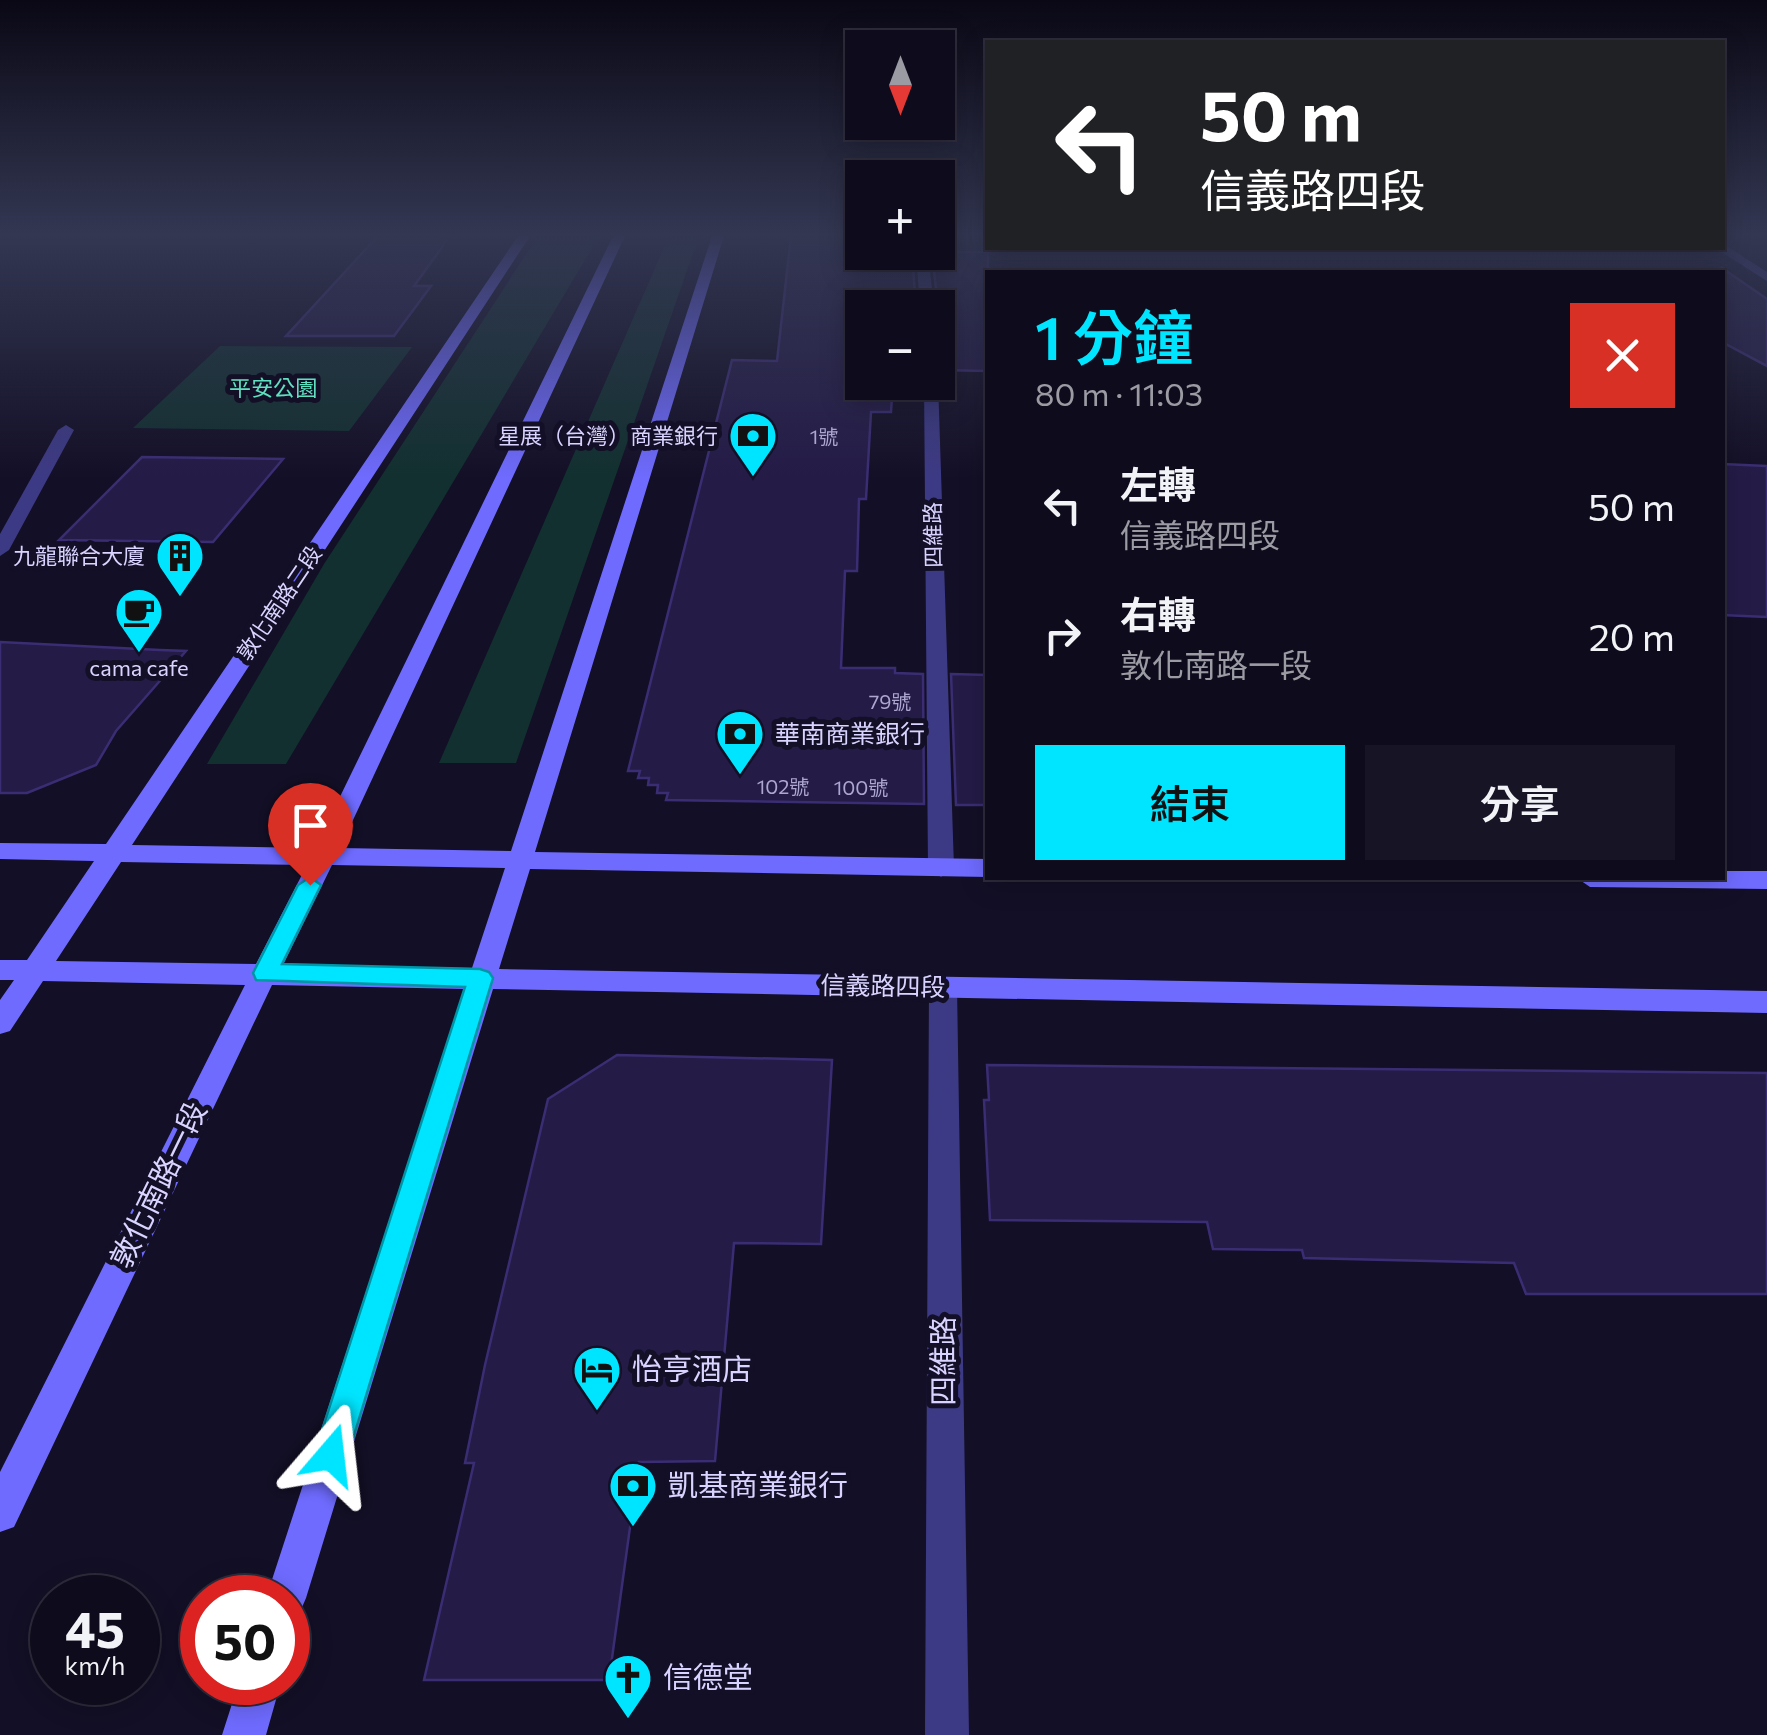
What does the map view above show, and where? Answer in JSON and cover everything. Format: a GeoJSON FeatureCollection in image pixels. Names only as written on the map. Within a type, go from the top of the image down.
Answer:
{"type":"FeatureCollection","features":[{"type":"Feature","properties":{"kind":"main road","name":"敦化南路二段"},"geometry":{"type":"LineString","coordinates":[[34,971],[470,317]]}},
{"type":"Feature","properties":{"kind":"main road"},"geometry":{"type":"LineString","coordinates":[[322,858],[581,317]]}},
{"type":"Feature","properties":{"kind":"main road"},"geometry":{"type":"LineString","coordinates":[[293,1575],[692,317]]}},
{"type":"Feature","properties":{"kind":"main road"},"geometry":{"type":"LineString","coordinates":[[0,851],[111,856],[985,868]]}},
{"type":"Feature","properties":{"kind":"main road","name":"敦化南路一段"},"geometry":{"type":"LineString","coordinates":[[0,1513],[322,858]]}},
{"type":"Feature","properties":{"kind":"main road"},"geometry":{"type":"LineString","coordinates":[[1725,880],[1767,880]]}},
{"type":"Feature","properties":{"kind":"main road","name":"信義路四段"},"geometry":{"type":"LineString","coordinates":[[0,970],[1767,1002]]}},
{"type":"Feature","properties":{"kind":"main road"},"geometry":{"type":"LineString","coordinates":[[0,1024],[34,971]]}},
{"type":"Feature","properties":{"kind":"main road"},"geometry":{"type":"LineString","coordinates":[[244,1735],[253,1705]]}},
{"type":"Feature","properties":{"kind":"street","name":"四維路"},"geometry":{"type":"LineString","coordinates":[[930,400],[942,868]]}},
{"type":"Feature","properties":{"kind":"street"},"geometry":{"type":"LineString","coordinates":[[0,550],[66,430]]}},
{"type":"Feature","properties":{"kind":"street","name":"四維路"},"geometry":{"type":"LineString","coordinates":[[942,987],[946,1735]]}},
{"type":"Feature","properties":{"kind":"green space"},"geometry":{"type":"Polygon","coordinates":[[[485,317],[551,317],[286,764],[207,764],[324,564],[485,317]]]}},
{"type":"Feature","properties":{"kind":"green space"},"geometry":{"type":"Polygon","coordinates":[[[634,317],[671,317],[516,763],[439,763],[634,317]]]}},
{"type":"Feature","properties":{"kind":"green space","name":"平安公園"},"geometry":{"type":"Polygon","coordinates":[[[220,346],[412,347],[349,431],[133,428],[220,346]]]}},
{"type":"Feature","properties":{"kind":"building"},"geometry":{"type":"Polygon","coordinates":[[[304,317],[408,317],[394,336],[286,336],[304,317]]]}},
{"type":"Feature","properties":{"kind":"building"},"geometry":{"type":"Polygon","coordinates":[[[782,317],[845,317],[845,400],[892,400],[891,412],[871,412],[866,499],[859,499],[857,571],[845,571],[841,668],[895,668],[895,673],[923,674],[924,804],[666,800],[668,793],[657,793],[658,785],[648,785],[649,778],[638,778],[640,771],[628,771],[732,360],[777,361],[782,317]]]}},
{"type":"Feature","properties":{"kind":"building"},"geometry":{"type":"Polygon","coordinates":[[[955,317],[985,317],[985,371],[955,370],[955,317]]]}},
{"type":"Feature","properties":{"kind":"building"},"geometry":{"type":"Polygon","coordinates":[[[1725,317],[1767,317],[1767,366],[1725,344],[1725,317]]]}},
{"type":"Feature","properties":{"kind":"building"},"geometry":{"type":"Polygon","coordinates":[[[142,457],[283,459],[213,542],[59,540],[142,457]]]}},
{"type":"Feature","properties":{"kind":"building"},"geometry":{"type":"Polygon","coordinates":[[[1725,464],[1767,466],[1767,617],[1725,615],[1725,464]]]}},
{"type":"Feature","properties":{"kind":"building"},"geometry":{"type":"Polygon","coordinates":[[[0,642],[186,651],[116,731],[96,765],[27,793],[0,793],[0,642]]]}},
{"type":"Feature","properties":{"kind":"building"},"geometry":{"type":"Polygon","coordinates":[[[951,674],[985,675],[985,805],[956,805],[951,674]]]}},
{"type":"Feature","properties":{"kind":"building"},"geometry":{"type":"Polygon","coordinates":[[[617,1055],[832,1060],[821,1244],[734,1243],[715,1461],[639,1462],[609,1680],[424,1680],[474,1463],[465,1463],[485,1365],[548,1099],[617,1055]]]}},
{"type":"Feature","properties":{"kind":"building"},"geometry":{"type":"Polygon","coordinates":[[[987,1065],[1767,1073],[1767,1294],[1526,1294],[1514,1263],[1304,1258],[1302,1250],[1213,1249],[1207,1222],[990,1220],[984,1100],[989,1100],[987,1065]]]}},
{"type":"Feature","properties":{"kind":"place","name":"星展（台灣）商業銀行"},"geometry":{"type":"Point","coordinates":[753,478]}},
{"type":"Feature","properties":{"kind":"place","name":"九龍聯合大廈"},"geometry":{"type":"Point","coordinates":[180,598]}},
{"type":"Feature","properties":{"kind":"place","name":"cama cafe"},"geometry":{"type":"Point","coordinates":[139,654]}},
{"type":"Feature","properties":{"kind":"place","name":"華南商業銀行"},"geometry":{"type":"Point","coordinates":[740,776]}},
{"type":"Feature","properties":{"kind":"place","name":"怡亨酒店"},"geometry":{"type":"Point","coordinates":[597,1412]}},
{"type":"Feature","properties":{"kind":"place","name":"凱基商業銀行"},"geometry":{"type":"Point","coordinates":[633,1528]}},
{"type":"Feature","properties":{"kind":"place","name":"信德堂"},"geometry":{"type":"Point","coordinates":[628,1720]}},
{"type":"Feature","properties":{"kind":"route"},"geometry":{"type":"LineString","coordinates":[[310,885],[265,973],[480,978],[331,1455]]}}]}
